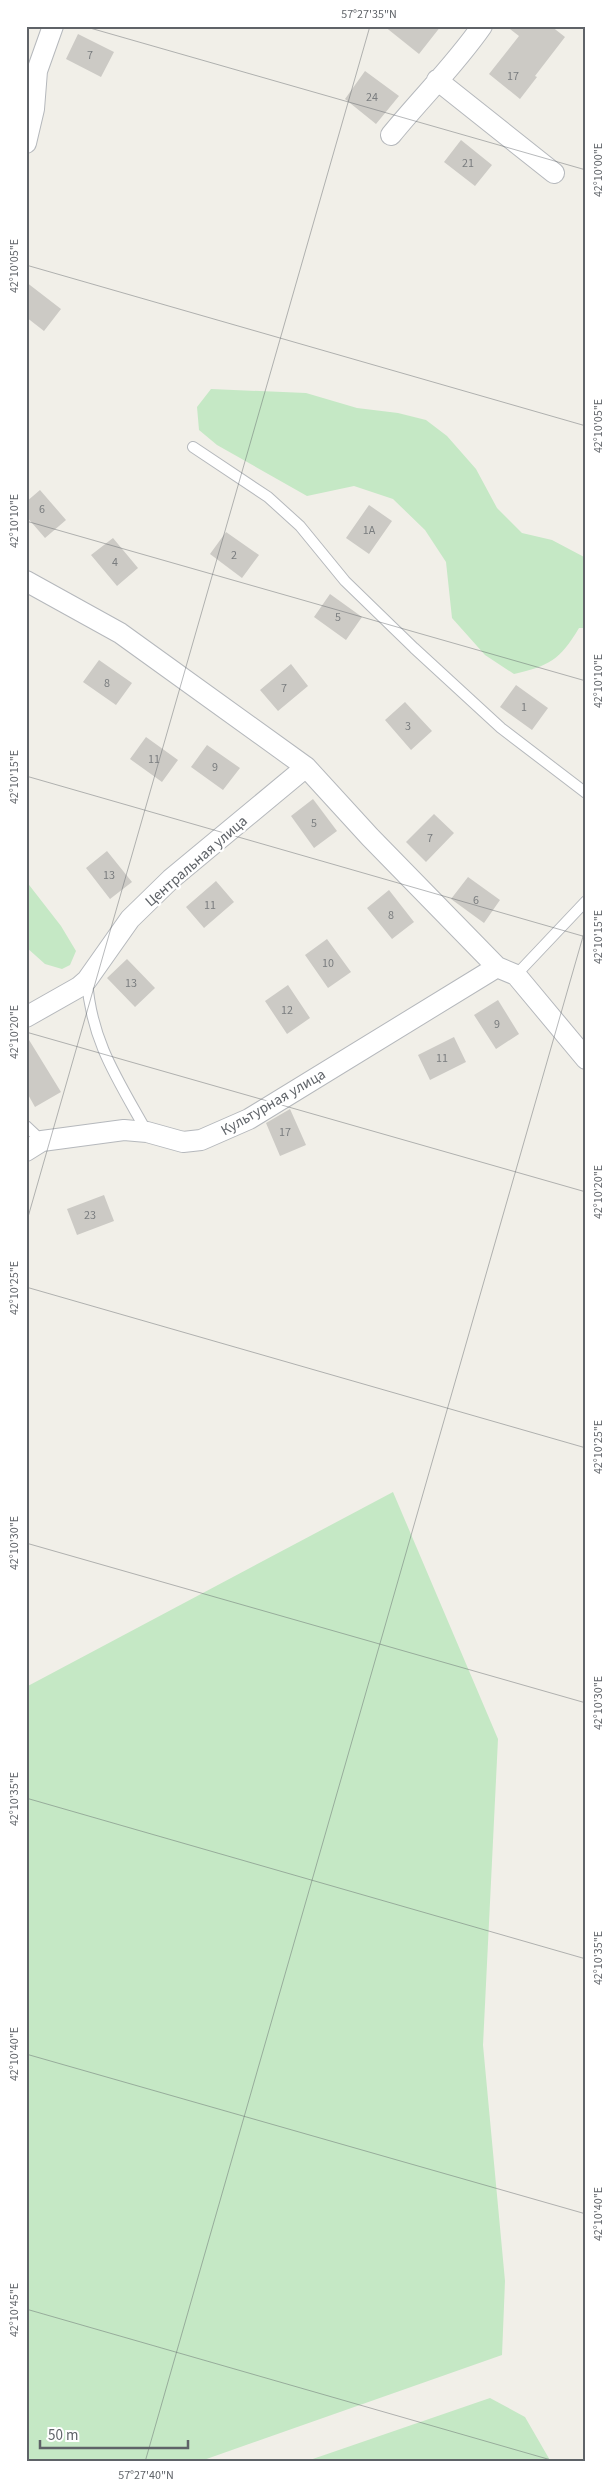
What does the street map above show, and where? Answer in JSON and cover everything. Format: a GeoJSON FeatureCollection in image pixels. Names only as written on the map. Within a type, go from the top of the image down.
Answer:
{"type":"FeatureCollection","features":[{"type":"Feature","properties":{"kind":"street"},"geometry":{"type":"LineString","coordinates":[[26,143],[34,109],[36,71],[53,26]]}},
{"type":"Feature","properties":{"kind":"street"},"geometry":{"type":"LineString","coordinates":[[391,135],[437,80],[460,57],[482,26]]}},
{"type":"Feature","properties":{"kind":"street"},"geometry":{"type":"LineString","coordinates":[[437,80],[554,173]]}},
{"type":"Feature","properties":{"kind":"street"},"geometry":{"type":"LineString","coordinates":[[26,580],[120,633],[306,767],[370,837],[497,966],[516,974],[586,1058]]}},
{"type":"Feature","properties":{"kind":"street","name":"Центральная улица"},"geometry":{"type":"LineString","coordinates":[[26,1017],[79,987],[87,980],[130,919],[171,878],[306,767]]}},
{"type":"Feature","properties":{"kind":"street","name":"Культурная улица"},"geometry":{"type":"LineString","coordinates":[[34,1146],[115,1130],[147,1132],[183,1142],[201,1140],[225,1131],[250,1119],[497,966]]}},
{"type":"Feature","properties":{"kind":"lane"},"geometry":{"type":"LineString","coordinates":[[193,447],[268,497],[300,526],[345,581],[414,648],[501,728],[586,793]]}},
{"type":"Feature","properties":{"kind":"lane"},"geometry":{"type":"LineString","coordinates":[[516,974],[586,902]]}},
{"type":"Feature","properties":{"kind":"lane"},"geometry":{"type":"LineString","coordinates":[[87,980],[89,1004],[103,1051],[147,1132]]}},
{"type":"Feature","properties":{"kind":"lane"},"geometry":{"type":"LineString","coordinates":[[26,1126],[34,1146]]}},
{"type":"Feature","properties":{"kind":"green space"},"geometry":{"type":"Polygon","coordinates":[[[211,389],[306,393],[357,408],[398,413],[426,420],[447,436],[476,469],[497,508],[522,533],[552,540],[586,558],[586,628],[579,628],[566,648],[552,660],[536,668],[514,674],[485,655],[452,618],[446,562],[425,530],[393,499],[354,486],[307,496],[217,445],[199,430],[197,407],[211,389]]]}},
{"type":"Feature","properties":{"kind":"green space"},"geometry":{"type":"Polygon","coordinates":[[[26,881],[61,926],[76,951],[70,965],[62,969],[45,964],[26,947],[26,881]]]}},
{"type":"Feature","properties":{"kind":"green space"},"geometry":{"type":"Polygon","coordinates":[[[393,1492],[498,1739],[483,2045],[505,2281],[502,2355],[198,2462],[26,2462],[26,1687],[393,1492]]]}},
{"type":"Feature","properties":{"kind":"green space"},"geometry":{"type":"Polygon","coordinates":[[[490,2398],[525,2417],[551,2462],[304,2462],[490,2398]]]}},
{"type":"Feature","properties":{"kind":"building"},"geometry":{"type":"Polygon","coordinates":[[[384,26],[441,26],[419,54],[384,26]]]}},
{"type":"Feature","properties":{"kind":"building"},"geometry":{"type":"Polygon","coordinates":[[[506,26],[551,26],[565,37],[520,99],[489,74],[519,36],[506,26]]]}},
{"type":"Feature","properties":{"kind":"building"},"geometry":{"type":"Polygon","coordinates":[[[78,34],[114,52],[101,77],[66,59],[78,34]]]}},
{"type":"Feature","properties":{"kind":"building"},"geometry":{"type":"Polygon","coordinates":[[[365,71],[399,96],[376,124],[345,99],[365,71]]]}},
{"type":"Feature","properties":{"kind":"building"},"geometry":{"type":"Polygon","coordinates":[[[461,140],[492,165],[475,186],[444,162],[461,140]]]}},
{"type":"Feature","properties":{"kind":"building"},"geometry":{"type":"Polygon","coordinates":[[[26,282],[61,309],[44,331],[26,317],[26,282]]]}},
{"type":"Feature","properties":{"kind":"building"},"geometry":{"type":"Polygon","coordinates":[[[40,490],[66,520],[45,538],[26,516],[26,502],[40,490]]]}},
{"type":"Feature","properties":{"kind":"building"},"geometry":{"type":"Polygon","coordinates":[[[369,505],[392,521],[369,554],[346,538],[369,505]]]}},
{"type":"Feature","properties":{"kind":"building"},"geometry":{"type":"Polygon","coordinates":[[[226,532],[259,555],[242,578],[210,554],[226,532]]]}},
{"type":"Feature","properties":{"kind":"building"},"geometry":{"type":"Polygon","coordinates":[[[113,538],[138,568],[117,586],[91,555],[113,538]]]}},
{"type":"Feature","properties":{"kind":"building"},"geometry":{"type":"Polygon","coordinates":[[[330,594],[362,617],[346,640],[314,617],[330,594]]]}},
{"type":"Feature","properties":{"kind":"building"},"geometry":{"type":"Polygon","coordinates":[[[99,660],[132,683],[116,705],[83,682],[99,660]]]}},
{"type":"Feature","properties":{"kind":"building"},"geometry":{"type":"Polygon","coordinates":[[[291,664],[308,686],[278,711],[260,690],[291,664]]]}},
{"type":"Feature","properties":{"kind":"building"},"geometry":{"type":"Polygon","coordinates":[[[516,685],[548,708],[532,730],[500,707],[516,685]]]}},
{"type":"Feature","properties":{"kind":"building"},"geometry":{"type":"Polygon","coordinates":[[[405,702],[432,731],[411,750],[385,720],[405,702]]]}},
{"type":"Feature","properties":{"kind":"building"},"geometry":{"type":"Polygon","coordinates":[[[146,737],[178,760],[162,782],[130,759],[146,737]]]}},
{"type":"Feature","properties":{"kind":"building"},"geometry":{"type":"Polygon","coordinates":[[[207,745],[240,768],[223,790],[191,767],[207,745]]]}},
{"type":"Feature","properties":{"kind":"building"},"geometry":{"type":"Polygon","coordinates":[[[313,799],[337,831],[314,848],[291,816],[313,799]]]}},
{"type":"Feature","properties":{"kind":"building"},"geometry":{"type":"Polygon","coordinates":[[[434,814],[454,833],[426,862],[406,842],[434,814]]]}},
{"type":"Feature","properties":{"kind":"building"},"geometry":{"type":"Polygon","coordinates":[[[107,851],[132,882],[110,899],[86,868],[107,851]]]}},
{"type":"Feature","properties":{"kind":"building"},"geometry":{"type":"Polygon","coordinates":[[[468,877],[500,900],[484,923],[451,899],[468,877]]]}},
{"type":"Feature","properties":{"kind":"building"},"geometry":{"type":"Polygon","coordinates":[[[216,881],[234,902],[204,928],[186,907],[216,881]]]}},
{"type":"Feature","properties":{"kind":"building"},"geometry":{"type":"Polygon","coordinates":[[[389,890],[414,922],[392,939],[367,908],[389,890]]]}},
{"type":"Feature","properties":{"kind":"building"},"geometry":{"type":"Polygon","coordinates":[[[327,939],[351,972],[328,988],[305,955],[327,939]]]}},
{"type":"Feature","properties":{"kind":"building"},"geometry":{"type":"Polygon","coordinates":[[[127,959],[155,988],[135,1007],[107,978],[127,959]]]}},
{"type":"Feature","properties":{"kind":"building"},"geometry":{"type":"Polygon","coordinates":[[[288,985],[310,1018],[287,1034],[265,1001],[288,985]]]}},
{"type":"Feature","properties":{"kind":"building"},"geometry":{"type":"Polygon","coordinates":[[[498,1000],[519,1034],[496,1049],[474,1015],[498,1000]]]}},
{"type":"Feature","properties":{"kind":"building"},"geometry":{"type":"Polygon","coordinates":[[[26,1035],[61,1092],[35,1107],[26,1091],[26,1035]]]}},
{"type":"Feature","properties":{"kind":"building"},"geometry":{"type":"Polygon","coordinates":[[[454,1037],[466,1062],[430,1080],[418,1055],[454,1037]]]}},
{"type":"Feature","properties":{"kind":"building"},"geometry":{"type":"Polygon","coordinates":[[[290,1109],[306,1145],[280,1156],[266,1123],[290,1109]]]}},
{"type":"Feature","properties":{"kind":"building"},"geometry":{"type":"Polygon","coordinates":[[[104,1195],[114,1221],[77,1235],[67,1209],[104,1195]]]}}]}
